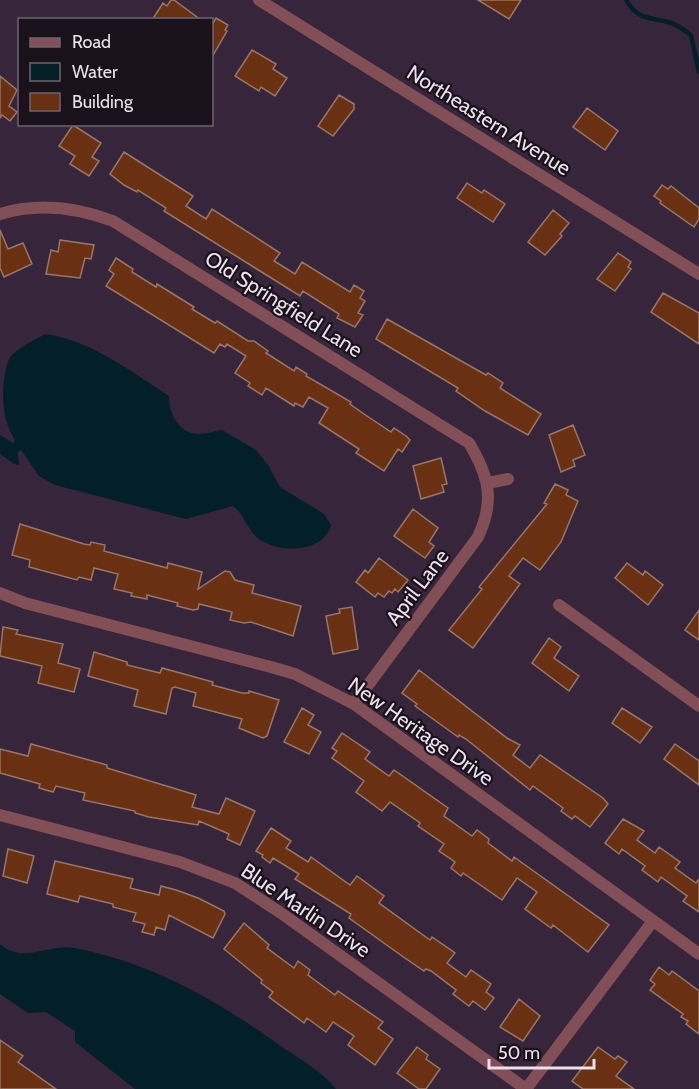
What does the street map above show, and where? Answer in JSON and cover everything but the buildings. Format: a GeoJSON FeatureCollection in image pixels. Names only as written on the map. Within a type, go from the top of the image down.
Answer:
{"type":"FeatureCollection","features":[{"type":"Feature","properties":{"kind":"street","name":"Northeastern Avenue"},"geometry":{"type":"LineString","coordinates":[[259,0],[699,274]]}},
{"type":"Feature","properties":{"kind":"street","name":"Old Springfield Lane"},"geometry":{"type":"LineString","coordinates":[[0,214],[30,208],[59,207],[86,211],[113,221],[451,429],[469,443],[481,464],[488,483]]}},
{"type":"Feature","properties":{"kind":"street"},"geometry":{"type":"LineString","coordinates":[[488,483],[508,479]]}},
{"type":"Feature","properties":{"kind":"street","name":"April Lane"},"geometry":{"type":"LineString","coordinates":[[354,704],[478,537],[488,506],[488,483]]}},
{"type":"Feature","properties":{"kind":"street","name":"New Heritage Drive"},"geometry":{"type":"LineString","coordinates":[[0,593],[25,603],[295,674],[354,704],[699,954]]}},
{"type":"Feature","properties":{"kind":"street"},"geometry":{"type":"LineString","coordinates":[[559,605],[699,706]]}},
{"type":"Feature","properties":{"kind":"street","name":"Blue Marlin Drive"},"geometry":{"type":"LineString","coordinates":[[0,815],[180,862],[235,883],[281,913],[526,1089]]}},
{"type":"Feature","properties":{"kind":"street"},"geometry":{"type":"LineString","coordinates":[[526,1089],[653,921]]}},
{"type":"Feature","properties":{"kind":"water"},"geometry":{"type":"Polygon","coordinates":[[[46,334],[95,350],[169,396],[173,415],[185,430],[198,434],[222,430],[256,450],[268,465],[280,487],[324,514],[331,525],[327,534],[310,546],[289,549],[278,547],[259,539],[233,506],[186,519],[55,485],[39,476],[21,450],[18,452],[19,465],[14,464],[0,454],[0,435],[13,443],[15,440],[6,421],[4,410],[4,376],[10,357],[46,334]]]}},
{"type":"Feature","properties":{"kind":"water"},"geometry":{"type":"Polygon","coordinates":[[[0,944],[18,953],[64,947],[74,948],[131,963],[158,974],[234,1014],[311,1066],[336,1089],[135,1089],[75,1042],[75,1031],[46,1012],[28,1013],[0,994],[0,944]]]}},
{"type":"Feature","properties":{"kind":"waterway"},"geometry":{"type":"LineString","coordinates":[[626,0],[641,15],[674,24],[691,35],[699,72]]}}]}
